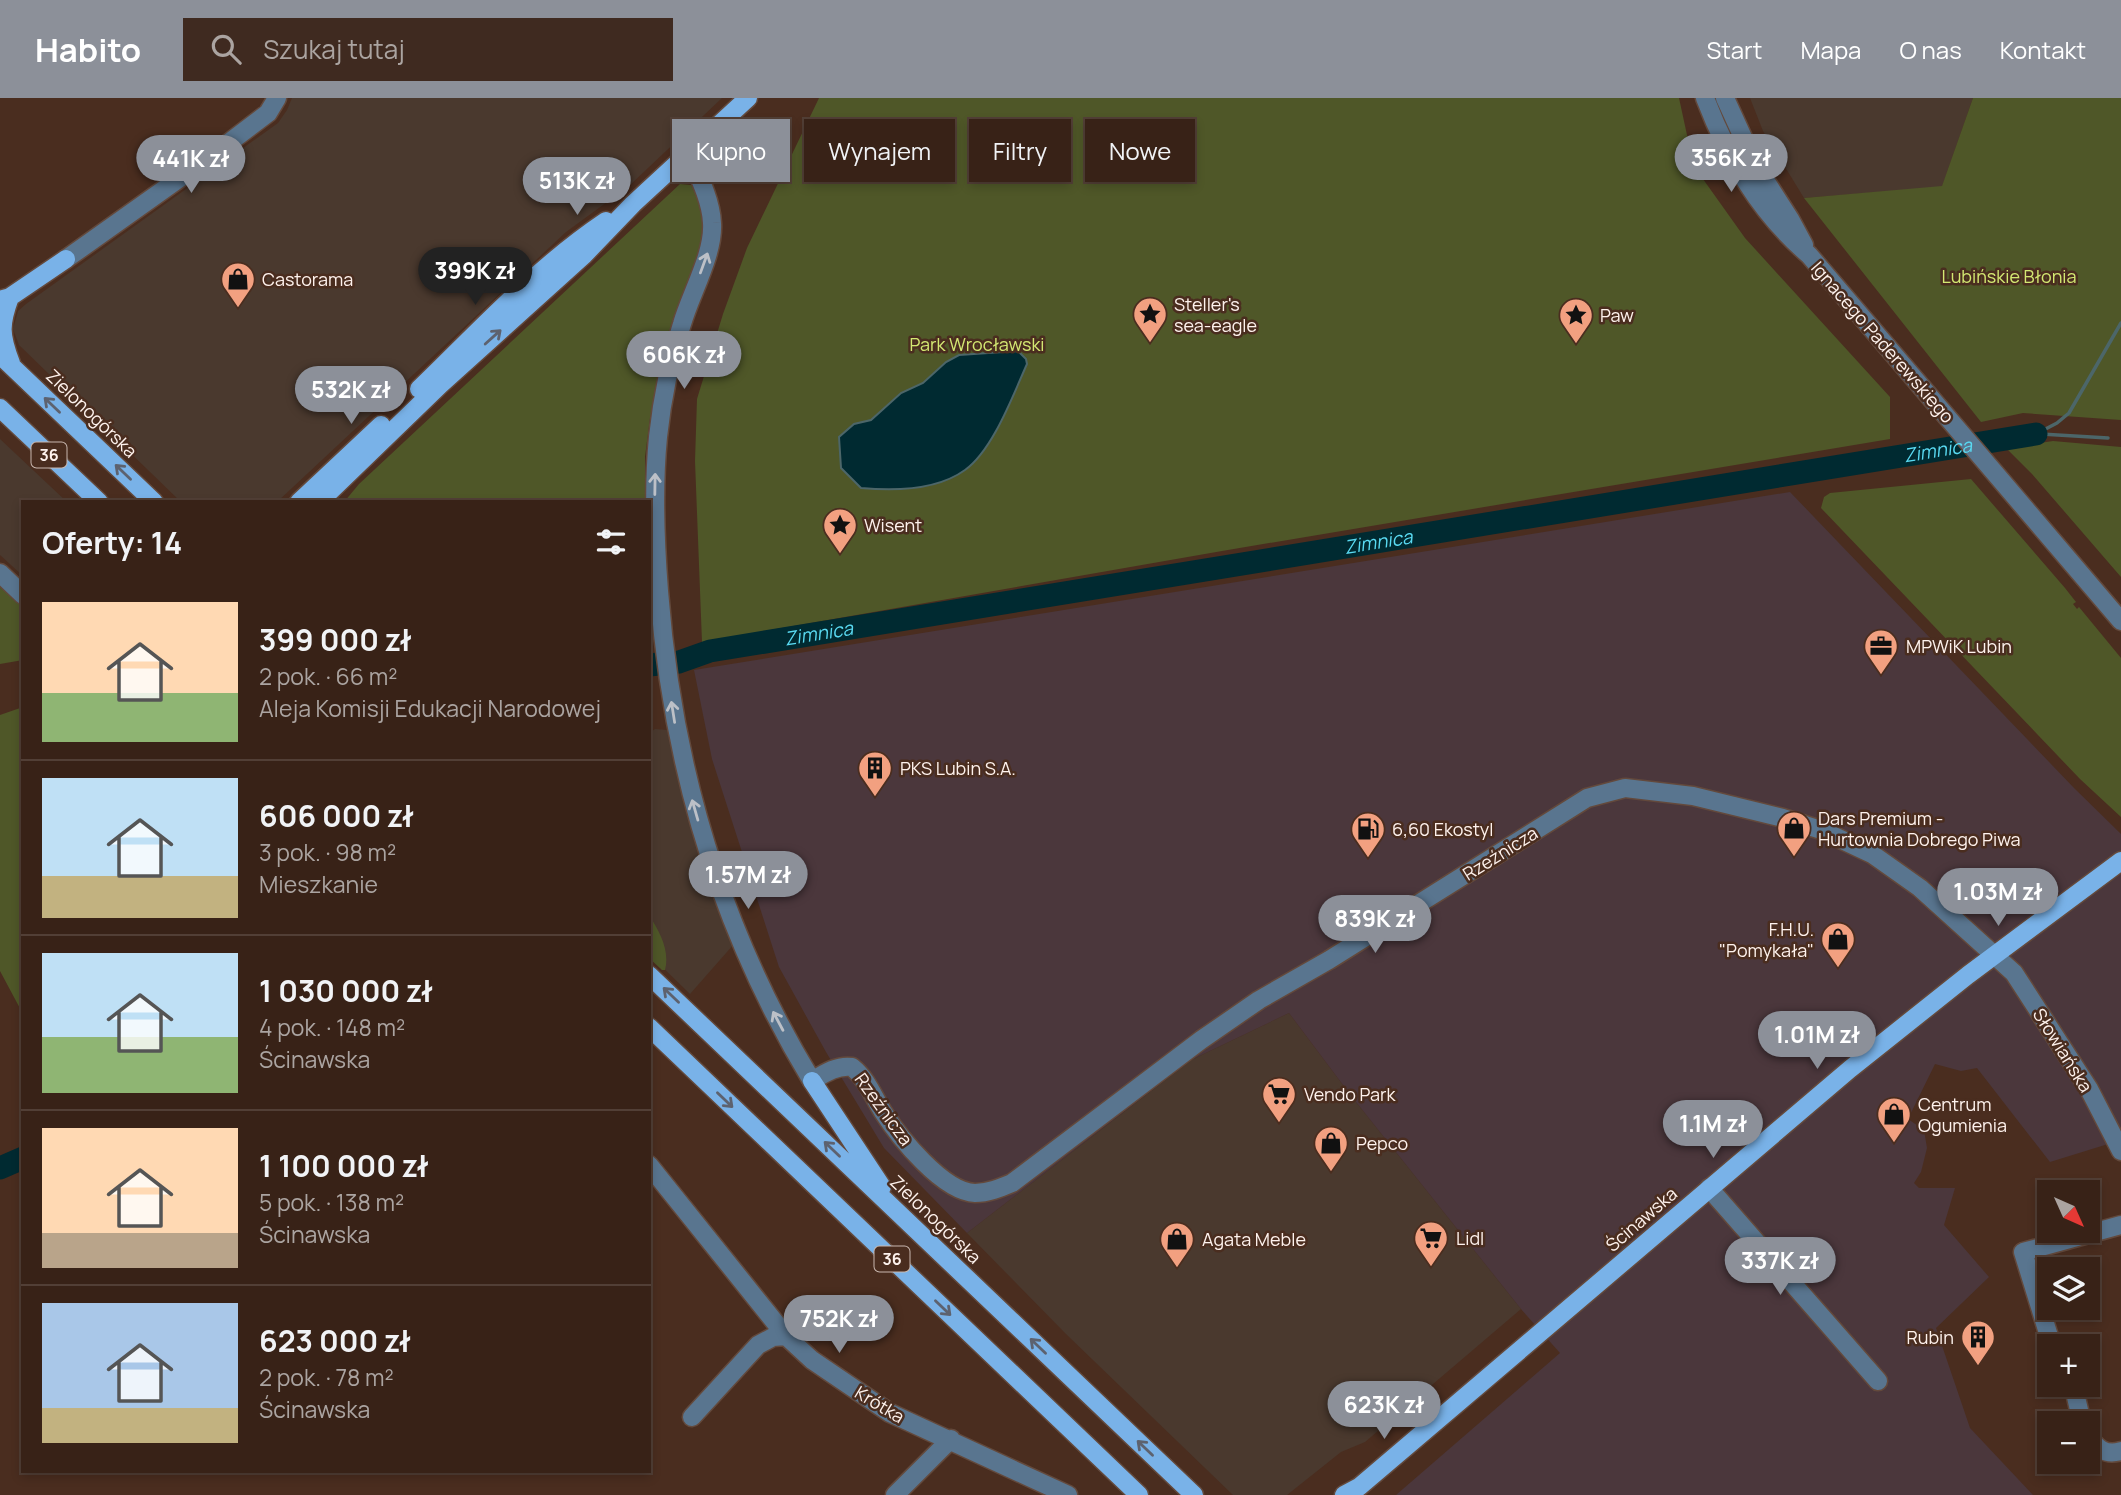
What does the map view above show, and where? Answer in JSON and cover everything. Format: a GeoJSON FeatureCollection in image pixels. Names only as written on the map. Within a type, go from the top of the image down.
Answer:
{"type":"FeatureCollection","features":[{"type":"Feature","properties":{"kind":"main road"},"geometry":{"type":"LineString","coordinates":[[725,119],[748,98]]}},
{"type":"Feature","properties":{"kind":"main road"},"geometry":{"type":"LineString","coordinates":[[321,500],[441,384],[584,255],[632,204],[672,168]]}},
{"type":"Feature","properties":{"kind":"main road"},"geometry":{"type":"LineString","coordinates":[[301,500],[548,265],[573,243],[632,204]]}},
{"type":"Feature","properties":{"kind":"main road"},"geometry":{"type":"LineString","coordinates":[[6,361],[0,325],[5,298],[66,259]]}},
{"type":"Feature","properties":{"kind":"main road","name":"Zielonogórska"},"geometry":{"type":"LineString","coordinates":[[6,361],[152,500]]}},
{"type":"Feature","properties":{"kind":"main road","name":"36"},"geometry":{"type":"LineString","coordinates":[[0,408],[97,500]]}},
{"type":"Feature","properties":{"kind":"main road","name":"Ścinawska"},"geometry":{"type":"LineString","coordinates":[[1353,1492],[1850,1069],[2121,861]]}},
{"type":"Feature","properties":{"kind":"main road","name":"Zielonogórska"},"geometry":{"type":"LineString","coordinates":[[651,977],[1194,1495]]}},
{"type":"Feature","properties":{"kind":"main road","name":"36"},"geometry":{"type":"LineString","coordinates":[[654,1036],[1139,1495]]}},
{"type":"Feature","properties":{"kind":"main road"},"geometry":{"type":"LineString","coordinates":[[811,1081],[899,1213]]}},
{"type":"Feature","properties":{"kind":"street"},"geometry":{"type":"LineString","coordinates":[[66,259],[268,113],[277,98]]}},
{"type":"Feature","properties":{"kind":"street","name":"Ignacego Paderewskiego"},"geometry":{"type":"LineString","coordinates":[[1705,98],[1722,141],[1773,221],[1809,255],[2121,621]]}},
{"type":"Feature","properties":{"kind":"street","name":"Ignacego Paderewskiego"},"geometry":{"type":"LineString","coordinates":[[1725,98],[1751,156],[1809,255]]}},
{"type":"Feature","properties":{"kind":"street"},"geometry":{"type":"LineString","coordinates":[[699,182],[709,206],[712,232],[709,249],[677,338],[659,427],[656,461],[655,530],[664,650],[690,793],[720,889],[736,935],[760,987],[811,1081]]}},
{"type":"Feature","properties":{"kind":"street"},"geometry":{"type":"LineString","coordinates":[[0,573],[21,593]]}},
{"type":"Feature","properties":{"kind":"street","name":"Rzeźnicza"},"geometry":{"type":"LineString","coordinates":[[811,1081],[833,1069],[852,1067],[866,1082],[883,1112],[916,1153],[941,1177],[957,1189],[974,1193],[995,1190],[1012,1183],[1053,1154],[1136,1088],[1259,1000],[1329,960],[1587,798],[1625,788],[1693,796],[1821,830],[1872,854],[1920,888],[1994,956]]}},
{"type":"Feature","properties":{"kind":"street","name":"Słowiańska"},"geometry":{"type":"LineString","coordinates":[[1994,956],[2014,973],[2052,1030],[2089,1089],[2121,1151]]}},
{"type":"Feature","properties":{"kind":"street","name":"Krótka"},"geometry":{"type":"LineString","coordinates":[[651,1167],[786,1336],[812,1360],[890,1413],[1068,1495]]}},
{"type":"Feature","properties":{"kind":"street"},"geometry":{"type":"LineString","coordinates":[[1709,1188],[1878,1381]]}},
{"type":"Feature","properties":{"kind":"street"},"geometry":{"type":"LineString","coordinates":[[2048,1334],[2023,1252],[2121,1225]]}},
{"type":"Feature","properties":{"kind":"street"},"geometry":{"type":"LineString","coordinates":[[692,1417],[758,1345],[773,1337],[786,1336]]}},
{"type":"Feature","properties":{"kind":"street"},"geometry":{"type":"LineString","coordinates":[[895,1495],[951,1439]]}},
{"type":"Feature","properties":{"kind":"street"},"geometry":{"type":"LineString","coordinates":[[2100,1449],[2109,1453],[2121,1451]]}},
{"type":"Feature","properties":{"kind":"shaded area"},"geometry":{"type":"Polygon","coordinates":[[[292,98],[722,98],[700,119],[672,119],[672,145],[629,186],[566,232],[279,500],[179,500],[19,345],[13,329],[18,311],[26,304],[278,123],[292,98]]]}},
{"type":"Feature","properties":{"kind":"shaded area"},"geometry":{"type":"Polygon","coordinates":[[[1750,98],[1973,98],[1942,187],[1804,198],[1763,131],[1750,98]]]}},
{"type":"Feature","properties":{"kind":"shaded area"},"geometry":{"type":"Polygon","coordinates":[[[0,439],[65,500],[21,500],[21,574],[0,555],[0,439]]]}},
{"type":"Feature","properties":{"kind":"shaded area"},"geometry":{"type":"Polygon","coordinates":[[[1790,492],[2121,834],[2121,1140],[2050,1162],[1977,1068],[1961,1071],[1935,1064],[1908,1119],[1924,1130],[1927,1148],[1921,1172],[1914,1183],[1919,1188],[1955,1188],[1944,1225],[1989,1277],[1936,1328],[1970,1428],[2033,1495],[1396,1495],[1560,1353],[1521,1309],[1352,1097],[1289,1013],[1191,1060],[967,1233],[884,1148],[779,967],[712,759],[694,670],[1790,492]]]}},
{"type":"Feature","properties":{"kind":"shaded area"},"geometry":{"type":"Polygon","coordinates":[[[655,729],[667,730],[689,820],[734,944],[690,994],[651,956],[651,732],[655,729]]]}},
{"type":"Feature","properties":{"kind":"shaded area"},"geometry":{"type":"Polygon","coordinates":[[[1289,1013],[1352,1097],[1521,1309],[1365,1442],[1341,1452],[1287,1495],[1233,1495],[1066,1334],[967,1233],[1191,1060],[1289,1013]]]}},
{"type":"Feature","properties":{"kind":"green space","name":"Park Wrocławski"},"geometry":{"type":"Polygon","coordinates":[[[819,98],[1679,98],[1687,135],[1703,179],[1745,238],[1890,397],[1890,439],[1222,551],[702,642],[695,461],[697,399],[747,248],[779,182],[790,182],[790,158],[804,129],[804,182],[955,182],[955,119],[809,119],[819,98]]]}},
{"type":"Feature","properties":{"kind":"green space","name":"Lubińskie Błonia"},"geometry":{"type":"Polygon","coordinates":[[[1973,98],[2121,98],[2121,420],[2023,413],[1981,422],[1804,198],[1942,186],[1973,98]]]}},
{"type":"Feature","properties":{"kind":"green space"},"geometry":{"type":"Polygon","coordinates":[[[680,184],[691,185],[698,193],[706,233],[650,418],[645,457],[645,500],[346,500],[359,484],[680,184]]]}},
{"type":"Feature","properties":{"kind":"green space"},"geometry":{"type":"Polygon","coordinates":[[[2053,441],[2121,447],[2121,577],[2032,474],[2006,448],[2053,441]]]}},
{"type":"Feature","properties":{"kind":"green space"},"geometry":{"type":"Polygon","coordinates":[[[1971,479],[2065,588],[2076,602],[2073,604],[2077,609],[2079,607],[2121,658],[2121,817],[2080,779],[1821,508],[1824,497],[1830,493],[1971,479]]]}},
{"type":"Feature","properties":{"kind":"green space"},"geometry":{"type":"Polygon","coordinates":[[[0,582],[21,601],[21,660],[0,664],[0,582]]]}},
{"type":"Feature","properties":{"kind":"green space"},"geometry":{"type":"Polygon","coordinates":[[[21,708],[21,1010],[0,971],[0,715],[21,708]]]}},
{"type":"Feature","properties":{"kind":"green space"},"geometry":{"type":"Polygon","coordinates":[[[651,919],[665,949],[665,970],[651,960],[651,919]]]}},
{"type":"Feature","properties":{"kind":"water"},"geometry":{"type":"Polygon","coordinates":[[[1018,351],[1027,364],[1015,391],[985,449],[965,470],[928,486],[887,489],[861,488],[841,468],[839,437],[854,424],[871,420],[901,393],[923,383],[946,362],[959,355],[1018,351]]]}},
{"type":"Feature","properties":{"kind":"waterway"},"geometry":{"type":"LineString","coordinates":[[2036,434],[2069,413],[2121,323]]}},
{"type":"Feature","properties":{"kind":"waterway","name":"Zimnica"},"geometry":{"type":"LineString","coordinates":[[651,665],[679,662],[710,651],[2036,434]]}},
{"type":"Feature","properties":{"kind":"waterway","name":"Zimnica"},"geometry":{"type":"LineString","coordinates":[[2041,434],[2108,438]]}},
{"type":"Feature","properties":{"kind":"waterway","name":"Zimnica"},"geometry":{"type":"LineString","coordinates":[[0,1168],[21,1159]]}},
{"type":"Feature","properties":{"kind":"place","name":"Castorama"},"geometry":{"type":"Point","coordinates":[238,309]}},
{"type":"Feature","properties":{"kind":"place","name":"Steller's sea-eagle"},"geometry":{"type":"Point","coordinates":[1150,344]}},
{"type":"Feature","properties":{"kind":"place","name":"Paw"},"geometry":{"type":"Point","coordinates":[1576,345]}},
{"type":"Feature","properties":{"kind":"place","name":"Wisent"},"geometry":{"type":"Point","coordinates":[840,555]}},
{"type":"Feature","properties":{"kind":"place","name":"MPWiK Lubin"},"geometry":{"type":"Point","coordinates":[1881,676]}},
{"type":"Feature","properties":{"kind":"place","name":"PKS Lubin S.A."},"geometry":{"type":"Point","coordinates":[875,798]}},
{"type":"Feature","properties":{"kind":"place","name":"Dars Premium - Hurtownia Dobrego Piwa"},"geometry":{"type":"Point","coordinates":[1794,858]}},
{"type":"Feature","properties":{"kind":"place","name":"6,60 Ekostyl"},"geometry":{"type":"Point","coordinates":[1368,859]}},
{"type":"Feature","properties":{"kind":"place","name":"F.H.U. \"Pomykała\""},"geometry":{"type":"Point","coordinates":[1838,969]}},
{"type":"Feature","properties":{"kind":"place","name":"Vendo Park"},"geometry":{"type":"Point","coordinates":[1279,1124]}},
{"type":"Feature","properties":{"kind":"place","name":"Centrum Ogumienia"},"geometry":{"type":"Point","coordinates":[1894,1144]}},
{"type":"Feature","properties":{"kind":"place","name":"Pepco"},"geometry":{"type":"Point","coordinates":[1331,1173]}},
{"type":"Feature","properties":{"kind":"place","name":"Lidl"},"geometry":{"type":"Point","coordinates":[1431,1268]}},
{"type":"Feature","properties":{"kind":"place","name":"Agata Meble"},"geometry":{"type":"Point","coordinates":[1177,1269]}},
{"type":"Feature","properties":{"kind":"place","name":"Rubin"},"geometry":{"type":"Point","coordinates":[1978,1367]}}]}
